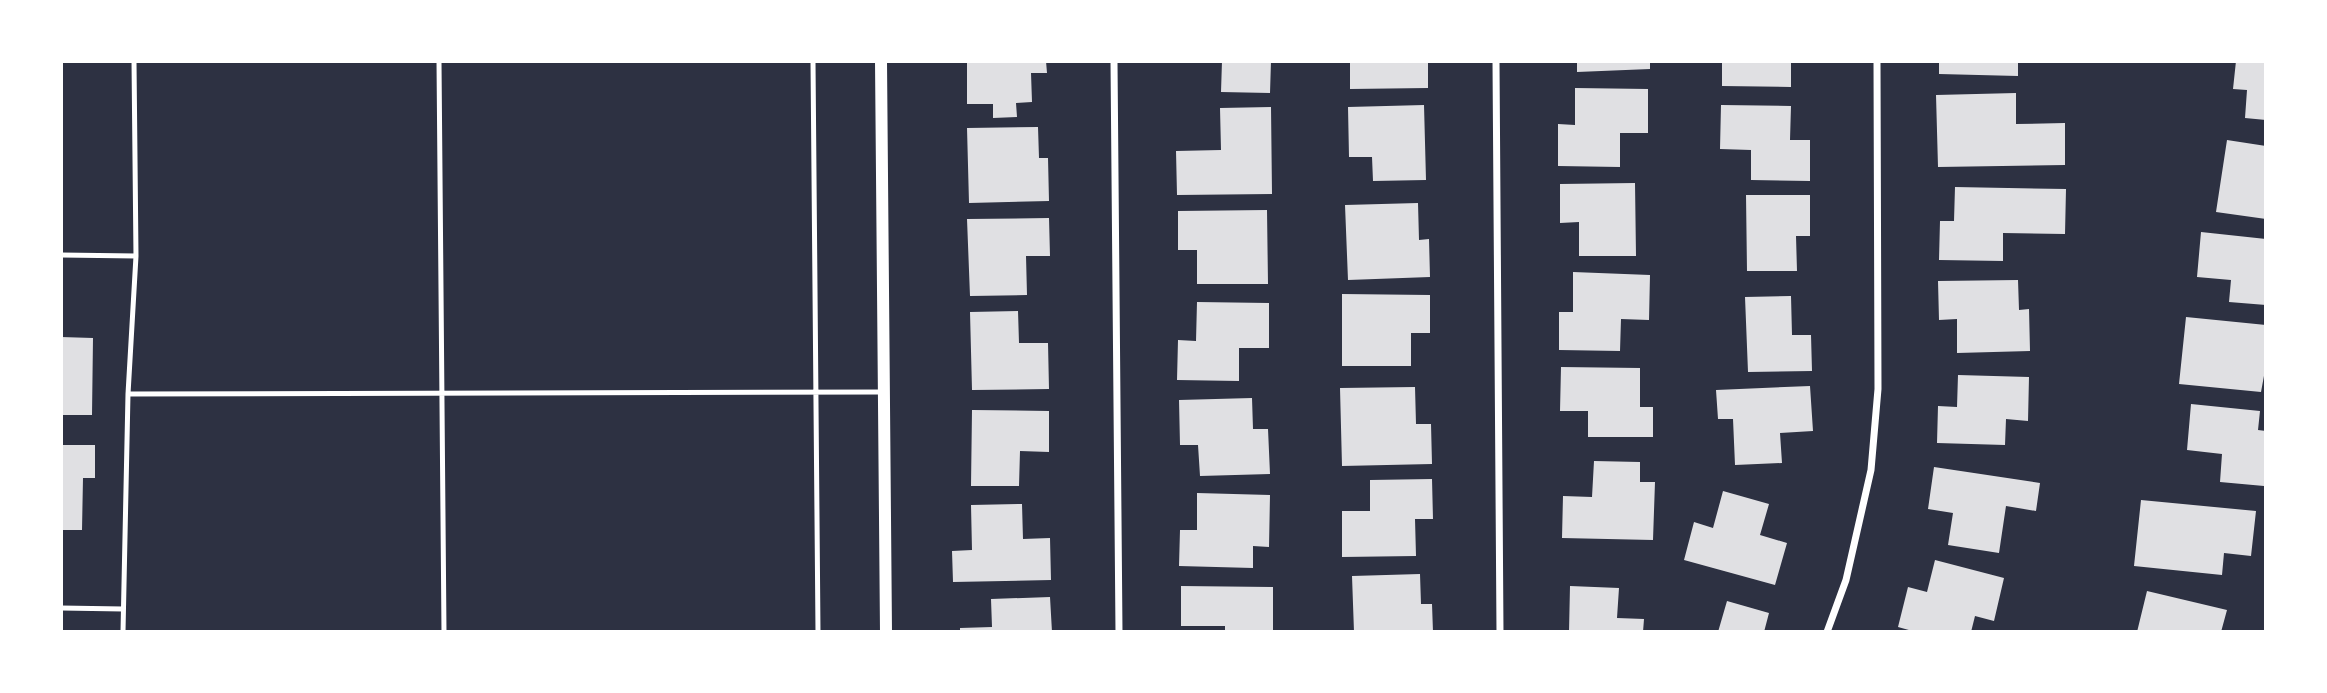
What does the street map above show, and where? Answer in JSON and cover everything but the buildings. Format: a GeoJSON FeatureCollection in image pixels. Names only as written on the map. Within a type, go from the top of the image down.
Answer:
{"type":"FeatureCollection","features":[{"type":"Feature","properties":{"kind":"street"},"geometry":{"type":"LineString","coordinates":[[881,61],[886,632]]}},
{"type":"Feature","properties":{"kind":"street"},"geometry":{"type":"LineString","coordinates":[[1114,61],[1119,632]]}},
{"type":"Feature","properties":{"kind":"street"},"geometry":{"type":"LineString","coordinates":[[1496,61],[1500,632]]}},
{"type":"Feature","properties":{"kind":"street"},"geometry":{"type":"LineString","coordinates":[[1827,632],[1846,580],[1871,470],[1878,389],[1877,61]]}},
{"type":"Feature","properties":{"kind":"lane"},"geometry":{"type":"LineString","coordinates":[[123,632],[128,394],[136,256],[134,61]]}},
{"type":"Feature","properties":{"kind":"lane"},"geometry":{"type":"LineString","coordinates":[[439,61],[444,632]]}},
{"type":"Feature","properties":{"kind":"lane"},"geometry":{"type":"LineString","coordinates":[[813,61],[818,632]]}},
{"type":"Feature","properties":{"kind":"lane"},"geometry":{"type":"LineString","coordinates":[[61,255],[136,256]]}},
{"type":"Feature","properties":{"kind":"lane"},"geometry":{"type":"LineString","coordinates":[[128,394],[883,392]]}},
{"type":"Feature","properties":{"kind":"lane"},"geometry":{"type":"LineString","coordinates":[[61,608],[122,609]]}}]}
